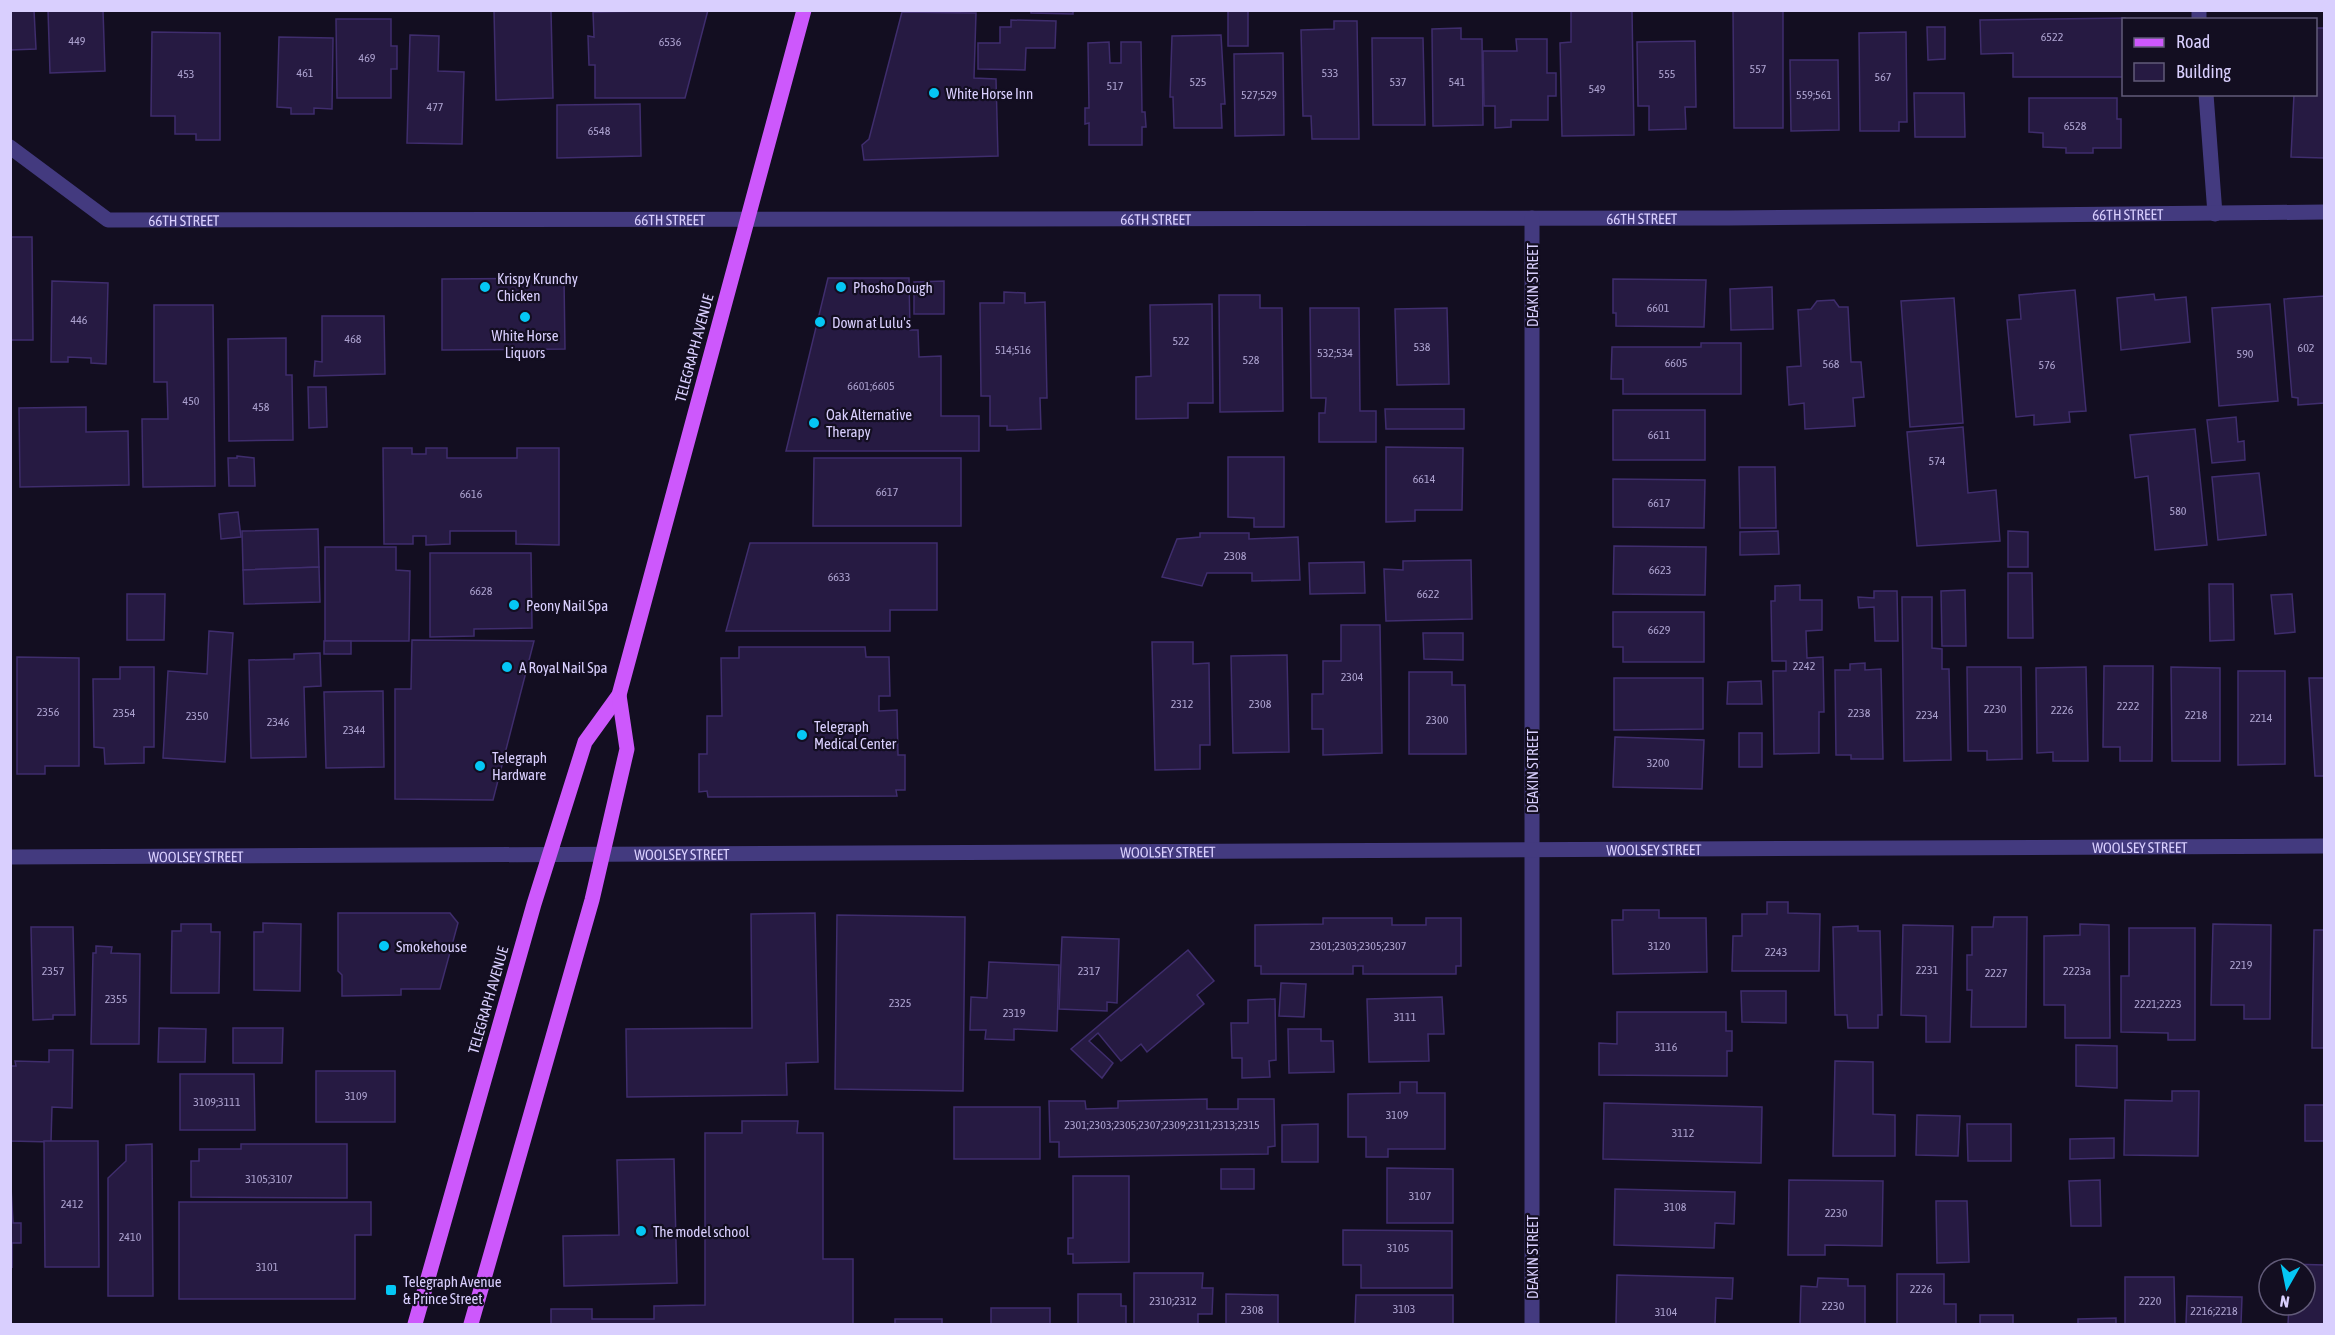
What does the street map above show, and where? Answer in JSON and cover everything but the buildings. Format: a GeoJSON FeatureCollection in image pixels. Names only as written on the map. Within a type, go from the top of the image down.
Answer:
{"type":"FeatureCollection","features":[{"type":"Feature","properties":{"kind":"main road","name":"TELEGRAPH AVENUE"},"geometry":{"type":"LineString","coordinates":[[414,1324],[549,855],[585,742],[619,695],[804,10]]}},
{"type":"Feature","properties":{"kind":"main road","name":"TELEGRAPH AVENUE"},"geometry":{"type":"LineString","coordinates":[[471,1324],[588,912],[627,749],[619,695]]}},
{"type":"Feature","properties":{"kind":"street"},"geometry":{"type":"LineString","coordinates":[[2206,96],[2215,214]]}},
{"type":"Feature","properties":{"kind":"street","name":"66TH STREET"},"geometry":{"type":"LineString","coordinates":[[10,147],[108,220],[1532,218],[2325,212]]}},
{"type":"Feature","properties":{"kind":"street","name":"DEAKIN STREET"},"geometry":{"type":"LineString","coordinates":[[1532,218],[1532,1324]]}},
{"type":"Feature","properties":{"kind":"street","name":"WOOLSEY STREET"},"geometry":{"type":"LineString","coordinates":[[10,857],[2325,846]]}},
{"type":"Feature","properties":{"kind":"place","name":"White Horse Inn"},"geometry":{"type":"Point","coordinates":[934,93]}},
{"type":"Feature","properties":{"kind":"place","name":"Krispy Krunchy Chicken"},"geometry":{"type":"Point","coordinates":[485,287]}},
{"type":"Feature","properties":{"kind":"place","name":"Phosho Dough"},"geometry":{"type":"Point","coordinates":[841,287]}},
{"type":"Feature","properties":{"kind":"place","name":"White Horse Liquors"},"geometry":{"type":"Point","coordinates":[525,317]}},
{"type":"Feature","properties":{"kind":"place","name":"Down at Lulu's"},"geometry":{"type":"Point","coordinates":[820,322]}},
{"type":"Feature","properties":{"kind":"place","name":"Oak Alternative Therapy"},"geometry":{"type":"Point","coordinates":[814,423]}},
{"type":"Feature","properties":{"kind":"place","name":"Peony Nail Spa"},"geometry":{"type":"Point","coordinates":[514,605]}},
{"type":"Feature","properties":{"kind":"place","name":"A Royal Nail Spa"},"geometry":{"type":"Point","coordinates":[507,667]}},
{"type":"Feature","properties":{"kind":"place","name":"Telegraph Medical Center"},"geometry":{"type":"Point","coordinates":[802,735]}},
{"type":"Feature","properties":{"kind":"place","name":"Telegraph Hardware"},"geometry":{"type":"Point","coordinates":[480,766]}},
{"type":"Feature","properties":{"kind":"place","name":"Smokehouse"},"geometry":{"type":"Point","coordinates":[384,946]}},
{"type":"Feature","properties":{"kind":"place","name":"The model school"},"geometry":{"type":"Point","coordinates":[641,1231]}},
{"type":"Feature","properties":{"kind":"place","name":"Telegraph Avenue & Prince Street"},"geometry":{"type":"Point","coordinates":[391,1290]}}]}
